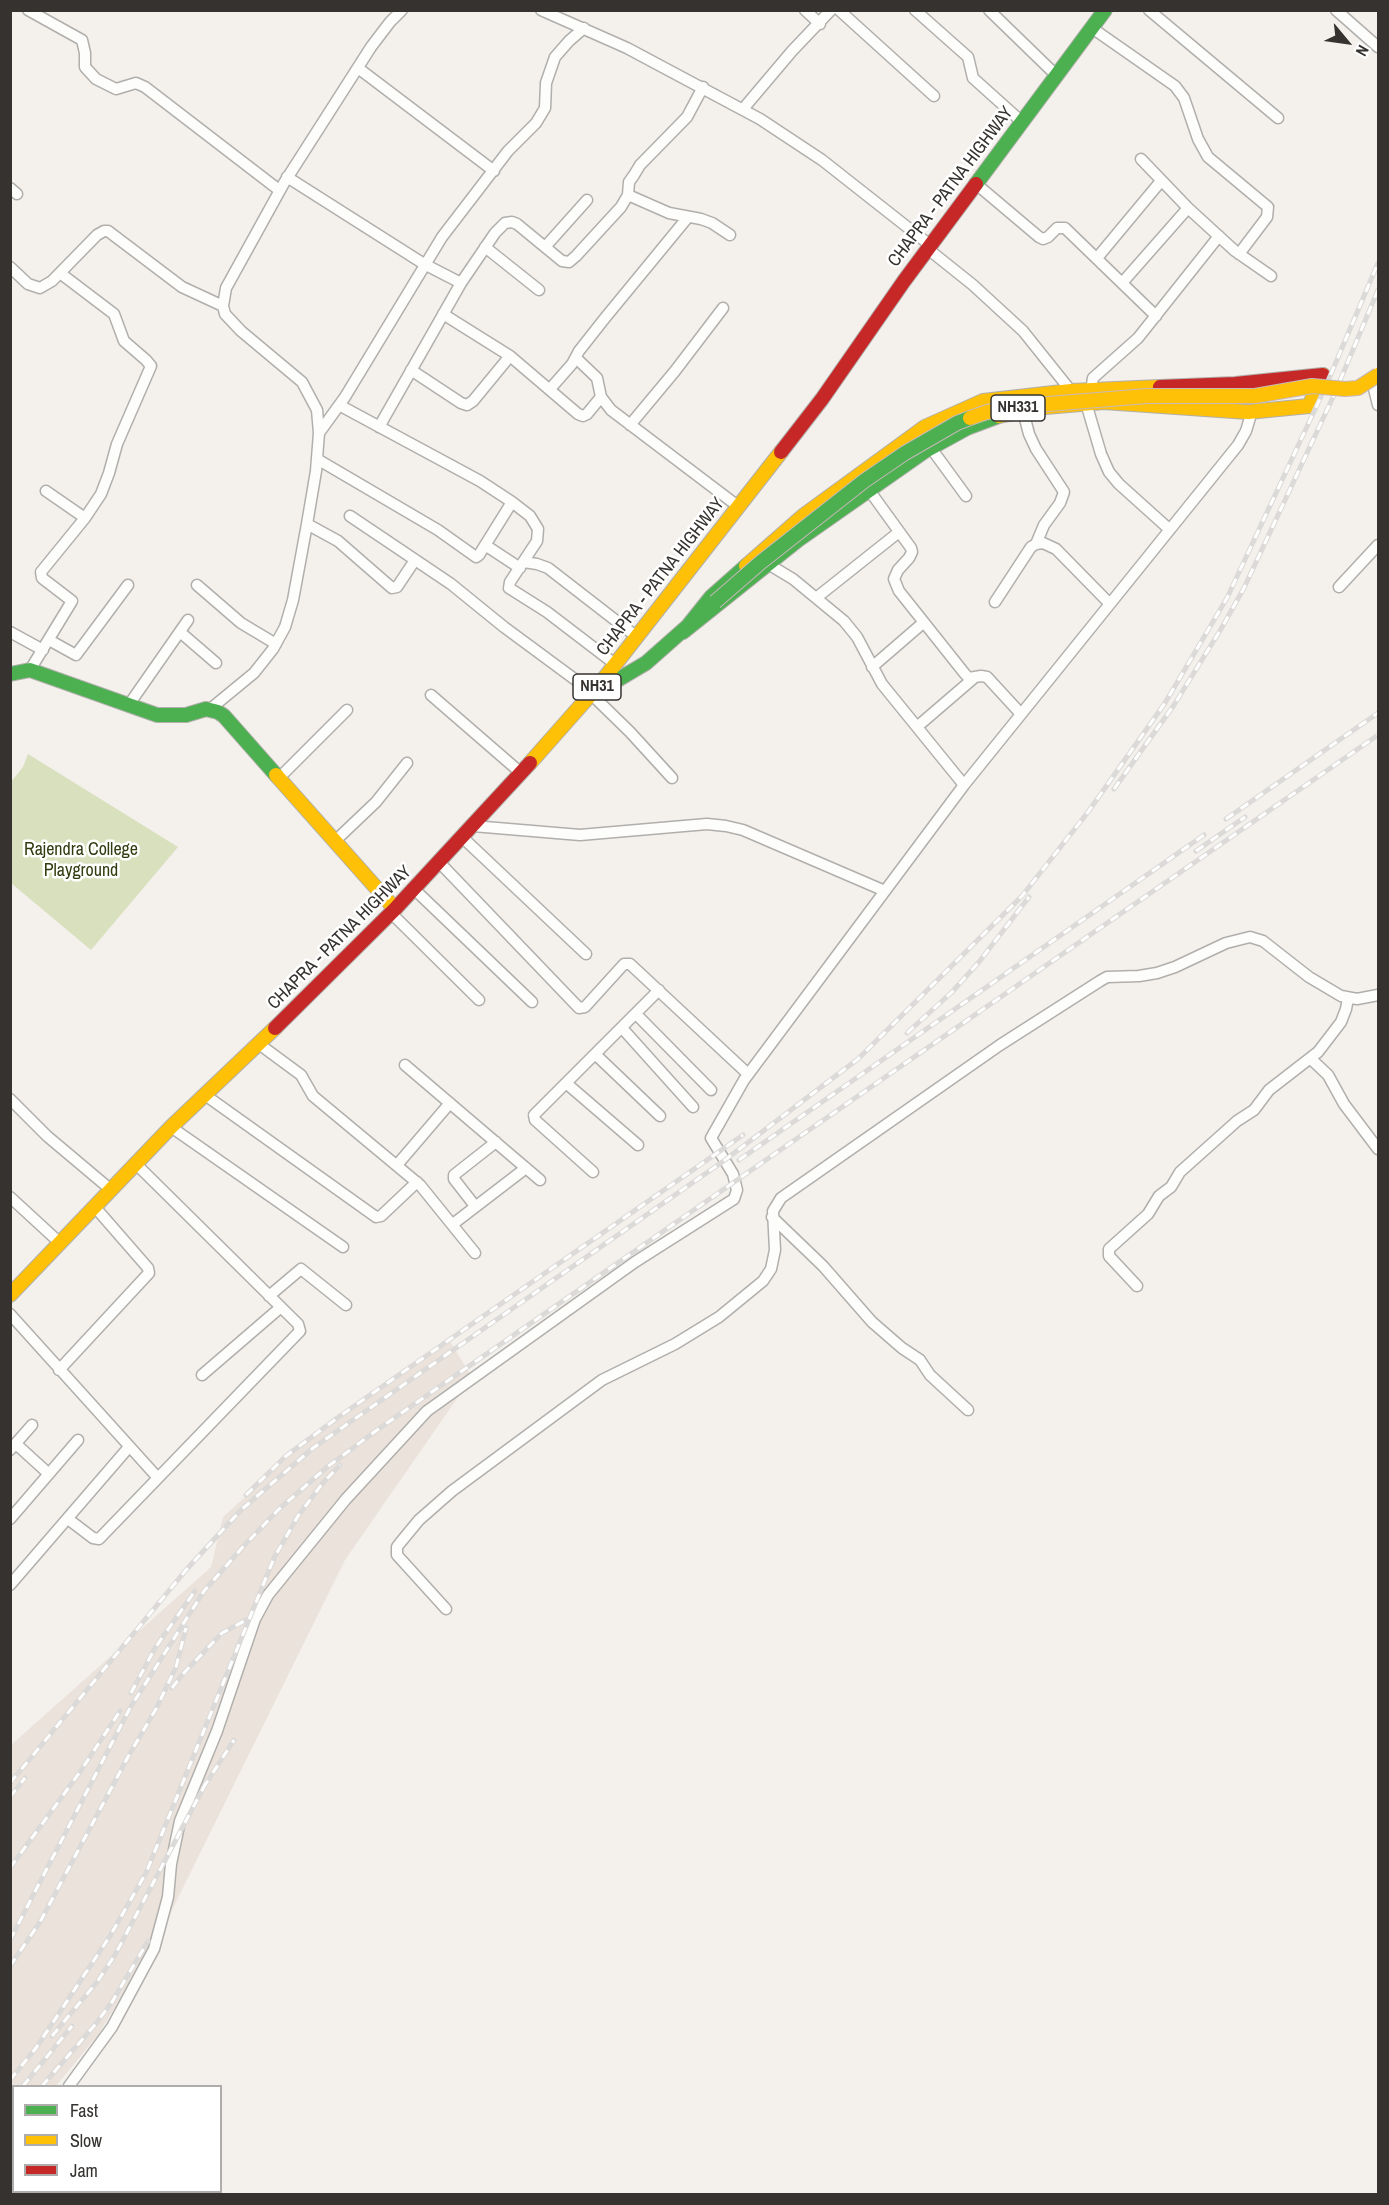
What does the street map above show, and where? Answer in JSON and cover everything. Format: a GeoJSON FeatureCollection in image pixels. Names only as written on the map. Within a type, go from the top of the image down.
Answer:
{"type":"FeatureCollection","features":[{"type":"Feature","properties":{"kind":"main road","name":"CHAPRA - PATNA HIGHWAY"},"geometry":{"type":"LineString","coordinates":[[10,1295],[135,1163],[393,911],[473,826],[594,690],[822,399],[975,183],[1105,10]]}},
{"type":"Feature","properties":{"kind":"main road"},"geometry":{"type":"LineString","coordinates":[[683,632],[768,564],[868,490],[931,448],[990,418],[1089,397],[1323,375],[1327,379],[1356,382],[1370,377],[1378,369]]}},
{"type":"Feature","properties":{"kind":"main road","name":"NH331"},"geometry":{"type":"LineString","coordinates":[[594,690],[646,663],[761,562],[864,481],[905,453],[957,423],[987,412],[1036,405],[1147,396],[1255,396],[1312,386],[1358,388],[1378,375]]}},
{"type":"Feature","properties":{"kind":"main road"},"geometry":{"type":"LineString","coordinates":[[683,632],[711,597],[769,545],[841,487],[925,427],[983,401],[1071,391],[1089,397],[1135,403],[1236,412],[1272,411],[1309,406],[1327,379]]}},
{"type":"Feature","properties":{"kind":"main road"},"geometry":{"type":"LineString","coordinates":[[1327,379],[1328,394],[1358,394],[1376,387]]}},
{"type":"Feature","properties":{"kind":"main road"},"geometry":{"type":"LineString","coordinates":[[10,674],[30,670],[157,715],[170,716],[209,710],[224,716],[335,841],[393,911]]}},
{"type":"Feature","properties":{"kind":"street"},"geometry":{"type":"LineString","coordinates":[[28,10],[82,40],[85,67],[96,79],[116,89],[136,83],[145,87],[279,190]]}},
{"type":"Feature","properties":{"kind":"street"},"geometry":{"type":"LineString","coordinates":[[209,710],[254,673],[276,644],[285,627],[308,524],[319,433],[317,410],[302,382],[236,327],[225,314],[224,296],[231,278],[287,177],[358,68],[390,22],[402,10]]}},
{"type":"Feature","properties":{"kind":"street"},"geometry":{"type":"LineString","coordinates":[[541,10],[627,48],[703,87],[743,109],[822,160],[929,247],[1023,331],[1071,391]]}},
{"type":"Feature","properties":{"kind":"street"},"geometry":{"type":"LineString","coordinates":[[805,10],[820,24]]}},
{"type":"Feature","properties":{"kind":"street"},"geometry":{"type":"LineString","coordinates":[[743,109],[792,51],[831,10]]}},
{"type":"Feature","properties":{"kind":"street"},"geometry":{"type":"LineString","coordinates":[[839,10],[934,96]]}},
{"type":"Feature","properties":{"kind":"street"},"geometry":{"type":"LineString","coordinates":[[915,10],[968,57],[973,78],[1022,122]]}},
{"type":"Feature","properties":{"kind":"street"},"geometry":{"type":"LineString","coordinates":[[989,10],[1057,76]]}},
{"type":"Feature","properties":{"kind":"street"},"geometry":{"type":"LineString","coordinates":[[1149,10],[1278,118]]}},
{"type":"Feature","properties":{"kind":"street"},"geometry":{"type":"LineString","coordinates":[[1336,10],[1378,47]]}},
{"type":"Feature","properties":{"kind":"street"},"geometry":{"type":"LineString","coordinates":[[319,433],[339,405],[442,237],[542,114],[546,100],[546,83],[555,57],[568,41],[584,28]]}},
{"type":"Feature","properties":{"kind":"street"},"geometry":{"type":"LineString","coordinates":[[1092,28],[1174,86],[1184,98],[1198,139],[1208,157],[1268,207],[1267,218],[1239,254]]}},
{"type":"Feature","properties":{"kind":"street"},"geometry":{"type":"LineString","coordinates":[[358,68],[494,171]]}},
{"type":"Feature","properties":{"kind":"street"},"geometry":{"type":"LineString","coordinates":[[379,427],[461,284],[501,227],[505,223],[517,224],[562,261],[569,262],[621,207],[628,195],[629,182],[687,117],[703,87]]}},
{"type":"Feature","properties":{"kind":"street"},"geometry":{"type":"LineString","coordinates":[[1141,159],[1188,208],[1239,254],[1271,276]]}},
{"type":"Feature","properties":{"kind":"street"},"geometry":{"type":"LineString","coordinates":[[287,177],[424,264],[461,284]]}},
{"type":"Feature","properties":{"kind":"street"},"geometry":{"type":"LineString","coordinates":[[1097,258],[1161,181]]}},
{"type":"Feature","properties":{"kind":"street"},"geometry":{"type":"LineString","coordinates":[[975,183],[1038,237],[1043,239],[1048,237],[1056,228],[1061,227],[1097,258],[1156,316]]}},
{"type":"Feature","properties":{"kind":"street"},"geometry":{"type":"LineString","coordinates":[[628,195],[661,210],[712,223],[730,234]]}},
{"type":"Feature","properties":{"kind":"street"},"geometry":{"type":"LineString","coordinates":[[545,247],[587,200]]}},
{"type":"Feature","properties":{"kind":"street"},"geometry":{"type":"LineString","coordinates":[[1122,283],[1188,208]]}},
{"type":"Feature","properties":{"kind":"street"},"geometry":{"type":"LineString","coordinates":[[550,389],[688,217]]}},
{"type":"Feature","properties":{"kind":"street"},"geometry":{"type":"LineString","coordinates":[[10,267],[28,284],[36,288],[45,286],[97,236],[108,231],[182,287],[223,306]]}},
{"type":"Feature","properties":{"kind":"street"},"geometry":{"type":"LineString","coordinates":[[1169,529],[1119,484],[1109,472],[1101,454],[1089,397],[1093,378],[1097,373],[1138,338],[1219,236]]}},
{"type":"Feature","properties":{"kind":"street"},"geometry":{"type":"LineString","coordinates":[[485,247],[539,290]]}},
{"type":"Feature","properties":{"kind":"street"},"geometry":{"type":"LineString","coordinates":[[30,670],[72,601],[42,578],[41,572],[85,518],[106,483],[117,444],[150,366],[124,340],[111,312],[60,273]]}},
{"type":"Feature","properties":{"kind":"street"},"geometry":{"type":"LineString","coordinates":[[630,424],[688,355],[723,308]]}},
{"type":"Feature","properties":{"kind":"street"},"geometry":{"type":"LineString","coordinates":[[443,314],[510,356],[570,409],[583,416],[601,398]]}},
{"type":"Feature","properties":{"kind":"street"},"geometry":{"type":"LineString","coordinates":[[411,370],[461,404],[467,405],[473,401],[510,356]]}},
{"type":"Feature","properties":{"kind":"street"},"geometry":{"type":"LineString","coordinates":[[576,358],[597,378],[601,398],[611,410],[739,507]]}},
{"type":"Feature","properties":{"kind":"street"},"geometry":{"type":"LineString","coordinates":[[1376,387],[1378,405]]}},
{"type":"Feature","properties":{"kind":"street"},"geometry":{"type":"LineString","coordinates":[[339,405],[480,482],[530,516],[538,529],[537,541],[510,582],[509,588],[547,612],[615,664]]}},
{"type":"Feature","properties":{"kind":"street"},"geometry":{"type":"LineString","coordinates":[[995,602],[1025,554],[1036,544],[1044,525],[1060,503],[1064,492],[1036,449],[1023,411]]}},
{"type":"Feature","properties":{"kind":"street"},"geometry":{"type":"LineString","coordinates":[[70,2085],[112,2027],[154,1949],[168,1898],[171,1864],[180,1821],[217,1731],[255,1619],[268,1595],[346,1499],[427,1411],[636,1262],[731,1203],[736,1195],[733,1174],[711,1138],[748,1074],[964,785],[1238,445],[1246,431],[1252,411]]}},
{"type":"Feature","properties":{"kind":"street"},"geometry":{"type":"LineString","coordinates":[[931,448],[966,496]]}},
{"type":"Feature","properties":{"kind":"street"},"geometry":{"type":"LineString","coordinates":[[317,459],[438,530],[475,556],[478,556],[512,502]]}},
{"type":"Feature","properties":{"kind":"street"},"geometry":{"type":"LineString","coordinates":[[868,490],[912,552],[898,570],[894,579],[895,584],[964,674],[969,678],[981,675],[987,677],[1021,714]]}},
{"type":"Feature","properties":{"kind":"street"},"geometry":{"type":"LineString","coordinates":[[46,491],[85,518]]}},
{"type":"Feature","properties":{"kind":"street"},"geometry":{"type":"LineString","coordinates":[[350,516],[451,584],[504,627],[594,690],[672,778]]}},
{"type":"Feature","properties":{"kind":"street"},"geometry":{"type":"LineString","coordinates":[[308,524],[338,541],[392,588],[397,587],[415,560]]}},
{"type":"Feature","properties":{"kind":"street"},"geometry":{"type":"LineString","coordinates":[[816,598],[899,532]]}},
{"type":"Feature","properties":{"kind":"street"},"geometry":{"type":"LineString","coordinates":[[1036,544],[1043,543],[1056,549],[1109,603]]}},
{"type":"Feature","properties":{"kind":"street"},"geometry":{"type":"LineString","coordinates":[[485,545],[522,565],[537,564],[548,568],[637,637]]}},
{"type":"Feature","properties":{"kind":"street"},"geometry":{"type":"LineString","coordinates":[[1339,587],[1378,545]]}},
{"type":"Feature","properties":{"kind":"street"},"geometry":{"type":"LineString","coordinates":[[768,564],[793,579],[852,631],[882,684],[964,785]]}},
{"type":"Feature","properties":{"kind":"street"},"geometry":{"type":"LineString","coordinates":[[10,632],[76,655],[128,585]]}},
{"type":"Feature","properties":{"kind":"street"},"geometry":{"type":"LineString","coordinates":[[197,585],[241,623],[276,644]]}},
{"type":"Feature","properties":{"kind":"street"},"geometry":{"type":"LineString","coordinates":[[128,706],[188,620]]}},
{"type":"Feature","properties":{"kind":"street"},"geometry":{"type":"LineString","coordinates":[[872,667],[923,623]]}},
{"type":"Feature","properties":{"kind":"street"},"geometry":{"type":"LineString","coordinates":[[180,632],[216,663]]}},
{"type":"Feature","properties":{"kind":"street"},"geometry":{"type":"LineString","coordinates":[[918,726],[975,677]]}},
{"type":"Feature","properties":{"kind":"street"},"geometry":{"type":"LineString","coordinates":[[431,695],[521,773]]}},
{"type":"Feature","properties":{"kind":"street"},"geometry":{"type":"LineString","coordinates":[[279,778],[347,710]]}},
{"type":"Feature","properties":{"kind":"street"},"geometry":{"type":"LineString","coordinates":[[335,841],[375,802],[406,763]]}},
{"type":"Feature","properties":{"kind":"street"},"geometry":{"type":"LineString","coordinates":[[473,826],[580,835],[707,824],[726,825],[743,830],[885,891]]}},
{"type":"Feature","properties":{"kind":"street"},"geometry":{"type":"LineString","coordinates":[[462,837],[586,954]]}},
{"type":"Feature","properties":{"kind":"street"},"geometry":{"type":"LineString","coordinates":[[439,862],[579,1008],[585,1007],[626,963],[633,965],[748,1074]]}},
{"type":"Feature","properties":{"kind":"street"},"geometry":{"type":"LineString","coordinates":[[414,889],[532,1002]]}},
{"type":"Feature","properties":{"kind":"street"},"geometry":{"type":"LineString","coordinates":[[393,911],[479,1000]]}},
{"type":"Feature","properties":{"kind":"street"},"geometry":{"type":"LineString","coordinates":[[446,1609],[397,1555],[397,1547],[404,1537],[452,1491],[590,1388],[675,1344],[720,1317],[756,1288],[767,1276],[773,1262],[775,1235],[772,1217],[778,1201],[999,1045],[1088,987],[1107,978],[1157,973],[1226,943],[1250,937],[1263,941],[1319,984],[1348,998],[1367,998],[1378,994]]}},
{"type":"Feature","properties":{"kind":"street"},"geometry":{"type":"LineString","coordinates":[[593,1172],[534,1118],[535,1113],[659,990]]}},
{"type":"Feature","properties":{"kind":"street"},"geometry":{"type":"LineString","coordinates":[[1137,1286],[1109,1256],[1109,1249],[1148,1214],[1159,1196],[1171,1187],[1180,1172],[1254,1110],[1269,1090],[1318,1052],[1341,1022],[1348,998]]}},
{"type":"Feature","properties":{"kind":"street"},"geometry":{"type":"LineString","coordinates":[[636,1014],[711,1090]]}},
{"type":"Feature","properties":{"kind":"street"},"geometry":{"type":"LineString","coordinates":[[622,1028],[693,1107]]}},
{"type":"Feature","properties":{"kind":"street"},"geometry":{"type":"LineString","coordinates":[[259,1044],[303,1077],[313,1096],[417,1182],[476,1253]]}},
{"type":"Feature","properties":{"kind":"street"},"geometry":{"type":"LineString","coordinates":[[595,1054],[660,1116]]}},
{"type":"Feature","properties":{"kind":"street"},"geometry":{"type":"LineString","coordinates":[[1311,1059],[1332,1080],[1344,1104],[1378,1149]]}},
{"type":"Feature","properties":{"kind":"street"},"geometry":{"type":"LineString","coordinates":[[405,1065],[540,1180]]}},
{"type":"Feature","properties":{"kind":"street"},"geometry":{"type":"LineString","coordinates":[[566,1083],[638,1146]]}},
{"type":"Feature","properties":{"kind":"street"},"geometry":{"type":"LineString","coordinates":[[205,1095],[376,1217],[381,1216],[417,1182]]}},
{"type":"Feature","properties":{"kind":"street"},"geometry":{"type":"LineString","coordinates":[[10,1100],[47,1137],[110,1189]]}},
{"type":"Feature","properties":{"kind":"street"},"geometry":{"type":"LineString","coordinates":[[397,1165],[450,1103]]}},
{"type":"Feature","properties":{"kind":"street"},"geometry":{"type":"LineString","coordinates":[[171,1127],[343,1246]]}},
{"type":"Feature","properties":{"kind":"street"},"geometry":{"type":"LineString","coordinates":[[476,1206],[454,1179],[454,1175],[496,1142]]}},
{"type":"Feature","properties":{"kind":"street"},"geometry":{"type":"LineString","coordinates":[[68,1519],[93,1538],[99,1539],[297,1336],[300,1327],[135,1163]]}},
{"type":"Feature","properties":{"kind":"street"},"geometry":{"type":"LineString","coordinates":[[453,1224],[526,1168]]}},
{"type":"Feature","properties":{"kind":"street"},"geometry":{"type":"LineString","coordinates":[[10,1197],[60,1243]]}},
{"type":"Feature","properties":{"kind":"street"},"geometry":{"type":"LineString","coordinates":[[59,1370],[149,1273],[148,1268],[94,1206]]}},
{"type":"Feature","properties":{"kind":"street"},"geometry":{"type":"LineString","coordinates":[[772,1217],[823,1266],[872,1322],[920,1360],[930,1375],[968,1410]]}},
{"type":"Feature","properties":{"kind":"street"},"geometry":{"type":"LineString","coordinates":[[269,1296],[301,1269],[346,1305]]}},
{"type":"Feature","properties":{"kind":"street"},"geometry":{"type":"LineString","coordinates":[[202,1375],[280,1307]]}},
{"type":"Feature","properties":{"kind":"street"},"geometry":{"type":"LineString","coordinates":[[10,1314],[158,1478]]}},
{"type":"Feature","properties":{"kind":"street"},"geometry":{"type":"LineString","coordinates":[[32,1425],[13,1447],[49,1474]]}},
{"type":"Feature","properties":{"kind":"street"},"geometry":{"type":"LineString","coordinates":[[10,1519],[78,1440]]}},
{"type":"Feature","properties":{"kind":"street"},"geometry":{"type":"LineString","coordinates":[[10,1585],[129,1446]]}},
{"type":"Feature","properties":{"kind":"shaded area"},"geometry":{"type":"Polygon","coordinates":[[[448,1338],[472,1377],[345,1560],[165,1924],[98,2035],[57,2085],[12,2085],[11,2143],[11,1745],[211,1567],[223,1517],[295,1451],[448,1338]]]}},
{"type":"Feature","properties":{"kind":"green space","name":"Rajendra College Playground"},"geometry":{"type":"Polygon","coordinates":[[[28,754],[178,847],[91,950],[11,883],[11,782],[23,767],[28,754]]]}},
{"type":"Feature","properties":{"kind":"railway"},"geometry":{"type":"LineString","coordinates":[[10,1783],[186,1570],[241,1510],[313,1448],[725,1160],[858,1059],[1022,896],[1088,812],[1165,703],[1227,598],[1325,388],[1378,263]]}},
{"type":"Feature","properties":{"kind":"railway"},"geometry":{"type":"LineString","coordinates":[[1114,789],[1174,705],[1244,588],[1334,395],[1378,290]]}},
{"type":"Feature","properties":{"kind":"railway"},"geometry":{"type":"LineString","coordinates":[[1226,819],[1378,713]]}},
{"type":"Feature","properties":{"kind":"railway"},"geometry":{"type":"LineString","coordinates":[[10,1940],[130,1708],[204,1591],[278,1510],[326,1468],[377,1430],[1378,735]]}},
{"type":"Feature","properties":{"kind":"railway"},"geometry":{"type":"LineString","coordinates":[[1196,851],[1245,817]]}},
{"type":"Feature","properties":{"kind":"railway"},"geometry":{"type":"LineString","coordinates":[[739,1160],[1204,835]]}},
{"type":"Feature","properties":{"kind":"railway"},"geometry":{"type":"LineString","coordinates":[[907,1033],[952,992],[979,962],[1029,897]]}},
{"type":"Feature","properties":{"kind":"railway"},"geometry":{"type":"LineString","coordinates":[[246,1495],[286,1456],[340,1416],[743,1135]]}},
{"type":"Feature","properties":{"kind":"railway"},"geometry":{"type":"LineString","coordinates":[[10,2080],[36,2048],[110,1936],[146,1873],[274,1558],[298,1516],[322,1484],[340,1465]]}},
{"type":"Feature","properties":{"kind":"railway"},"geometry":{"type":"LineString","coordinates":[[131,1693],[155,1648],[195,1591]]}},
{"type":"Feature","properties":{"kind":"railway"},"geometry":{"type":"LineString","coordinates":[[172,1688],[222,1633],[248,1619]]}},
{"type":"Feature","properties":{"kind":"railway"},"geometry":{"type":"LineString","coordinates":[[10,1966],[40,1922],[156,1709],[176,1667],[186,1628]]}},
{"type":"Feature","properties":{"kind":"railway"},"geometry":{"type":"LineString","coordinates":[[10,1868],[80,1772],[120,1711]]}},
{"type":"Feature","properties":{"kind":"railway"},"geometry":{"type":"LineString","coordinates":[[203,1788],[234,1740]]}},
{"type":"Feature","properties":{"kind":"railway"},"geometry":{"type":"LineString","coordinates":[[10,1797],[25,1778]]}},
{"type":"Feature","properties":{"kind":"railway"},"geometry":{"type":"LineString","coordinates":[[52,2036],[97,1982],[115,1955],[207,1781]]}},
{"type":"Feature","properties":{"kind":"railway"},"geometry":{"type":"LineString","coordinates":[[43,2085],[112,2002],[148,1941]]}},
{"type":"Feature","properties":{"kind":"railway"},"geometry":{"type":"LineString","coordinates":[[24,2085],[72,2026]]}},
{"type":"Feature","properties":{"kind":"traffic: fast"},"geometry":{"type":"LineString","coordinates":[[976,184],[1105,10]]}},
{"type":"Feature","properties":{"kind":"traffic: fast"},"geometry":{"type":"LineString","coordinates":[[746,566],[711,597],[683,632],[798,540],[925,451],[967,428],[999,416]]}},
{"type":"Feature","properties":{"kind":"traffic: fast"},"geometry":{"type":"LineString","coordinates":[[715,602],[761,562],[864,481],[905,453],[970,418]]}},
{"type":"Feature","properties":{"kind":"traffic: fast"},"geometry":{"type":"LineString","coordinates":[[599,685],[619,679],[646,663],[715,602]]}},
{"type":"Feature","properties":{"kind":"traffic: fast"},"geometry":{"type":"LineString","coordinates":[[10,674],[30,670],[157,715],[186,715],[206,709],[218,712],[276,775]]}},
{"type":"Feature","properties":{"kind":"traffic: slow"},"geometry":{"type":"LineString","coordinates":[[999,416],[1045,407],[1104,402],[1248,412],[1309,406],[1323,375]]}},
{"type":"Feature","properties":{"kind":"traffic: slow"},"geometry":{"type":"LineString","coordinates":[[970,418],[987,412],[1036,405],[1147,396],[1255,396],[1312,386],[1358,388],[1378,375]]}},
{"type":"Feature","properties":{"kind":"traffic: slow"},"geometry":{"type":"LineString","coordinates":[[746,566],[803,516],[925,427],[983,401],[1071,391],[1160,387]]}},
{"type":"Feature","properties":{"kind":"traffic: slow"},"geometry":{"type":"LineString","coordinates":[[530,763],[599,685],[781,452]]}},
{"type":"Feature","properties":{"kind":"traffic: slow"},"geometry":{"type":"LineString","coordinates":[[276,775],[395,909]]}},
{"type":"Feature","properties":{"kind":"traffic: slow"},"geometry":{"type":"LineString","coordinates":[[10,1295],[171,1127],[275,1028]]}},
{"type":"Feature","properties":{"kind":"traffic: jam"},"geometry":{"type":"LineString","coordinates":[[781,452],[822,399],[904,281],[976,184]]}},
{"type":"Feature","properties":{"kind":"traffic: jam"},"geometry":{"type":"LineString","coordinates":[[1160,387],[1235,384],[1323,375]]}},
{"type":"Feature","properties":{"kind":"traffic: jam"},"geometry":{"type":"LineString","coordinates":[[275,1028],[395,909],[530,763]]}}]}
